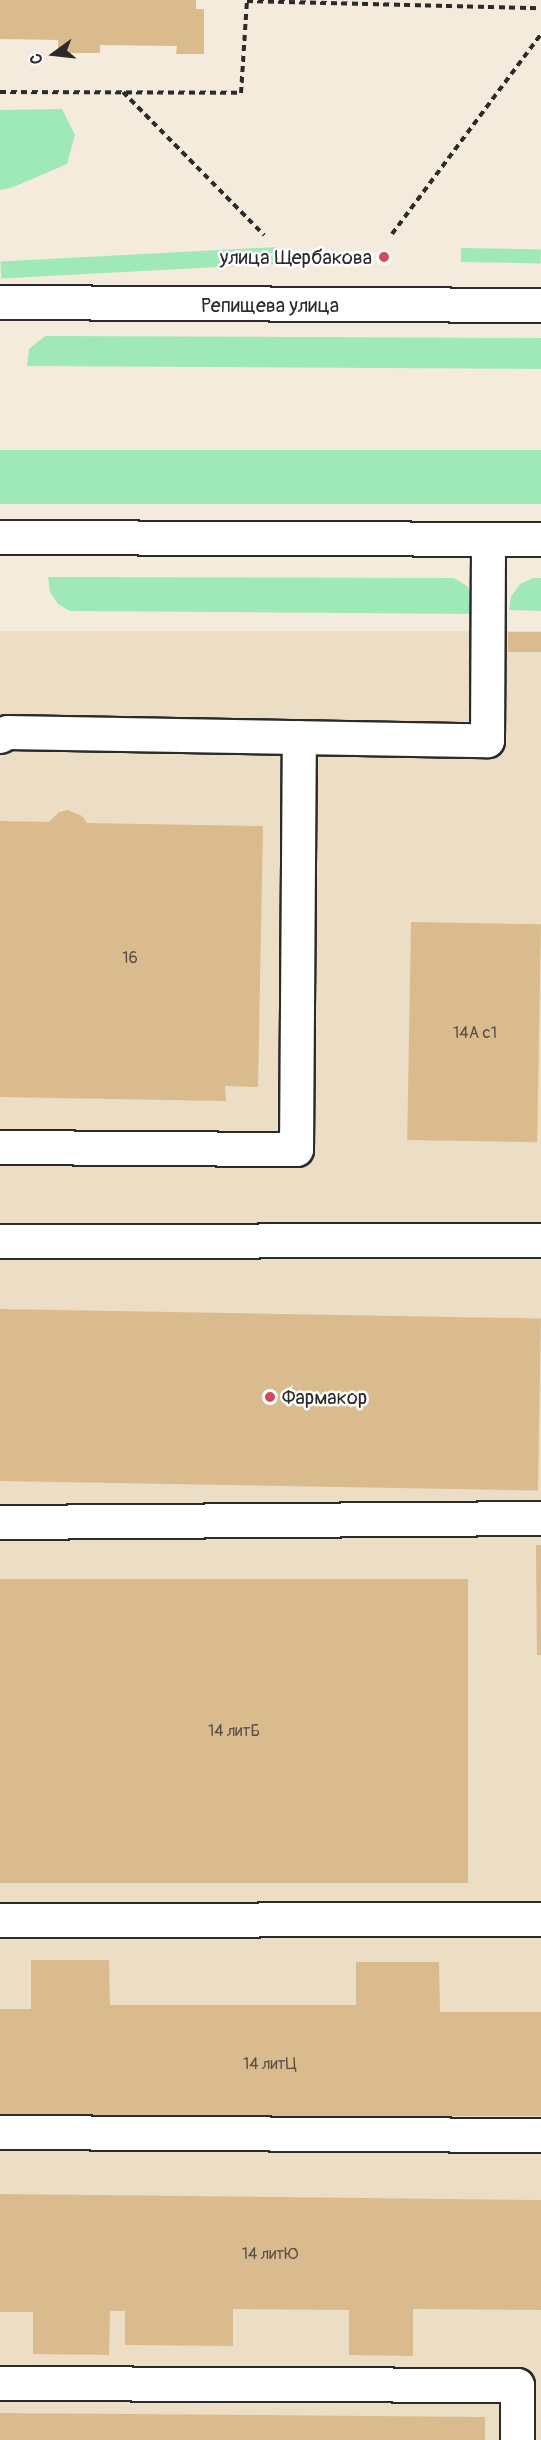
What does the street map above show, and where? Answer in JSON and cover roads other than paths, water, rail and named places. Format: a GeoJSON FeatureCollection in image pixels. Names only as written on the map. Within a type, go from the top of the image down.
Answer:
{"type":"FeatureCollection","features":[{"type":"Feature","properties":{"kind":"street","name":"Репищева улица"},"geometry":{"type":"LineString","coordinates":[[0,302],[541,305]]}},
{"type":"Feature","properties":{"kind":"street"},"geometry":{"type":"LineString","coordinates":[[0,537],[541,539]]}},
{"type":"Feature","properties":{"kind":"street"},"geometry":{"type":"LineString","coordinates":[[0,736],[7,732],[487,740],[488,539]]}},
{"type":"Feature","properties":{"kind":"street"},"geometry":{"type":"LineString","coordinates":[[0,1147],[296,1149],[299,737]]}},
{"type":"Feature","properties":{"kind":"street"},"geometry":{"type":"LineString","coordinates":[[0,1241],[541,1240]]}},
{"type":"Feature","properties":{"kind":"street"},"geometry":{"type":"LineString","coordinates":[[0,1522],[541,1518]]}},
{"type":"Feature","properties":{"kind":"street"},"geometry":{"type":"LineString","coordinates":[[0,1920],[541,1919]]}},
{"type":"Feature","properties":{"kind":"street"},"geometry":{"type":"LineString","coordinates":[[0,2132],[541,2135]]}},
{"type":"Feature","properties":{"kind":"street"},"geometry":{"type":"LineString","coordinates":[[0,2383],[517,2385],[517,2440]]}},
{"type":"Feature","properties":{"kind":"place","name":"улица Щербакова"},"geometry":{"type":"Point","coordinates":[384,257]}},
{"type":"Feature","properties":{"kind":"place","name":"Фармакор"},"geometry":{"type":"Point","coordinates":[270,1397]}}]}
